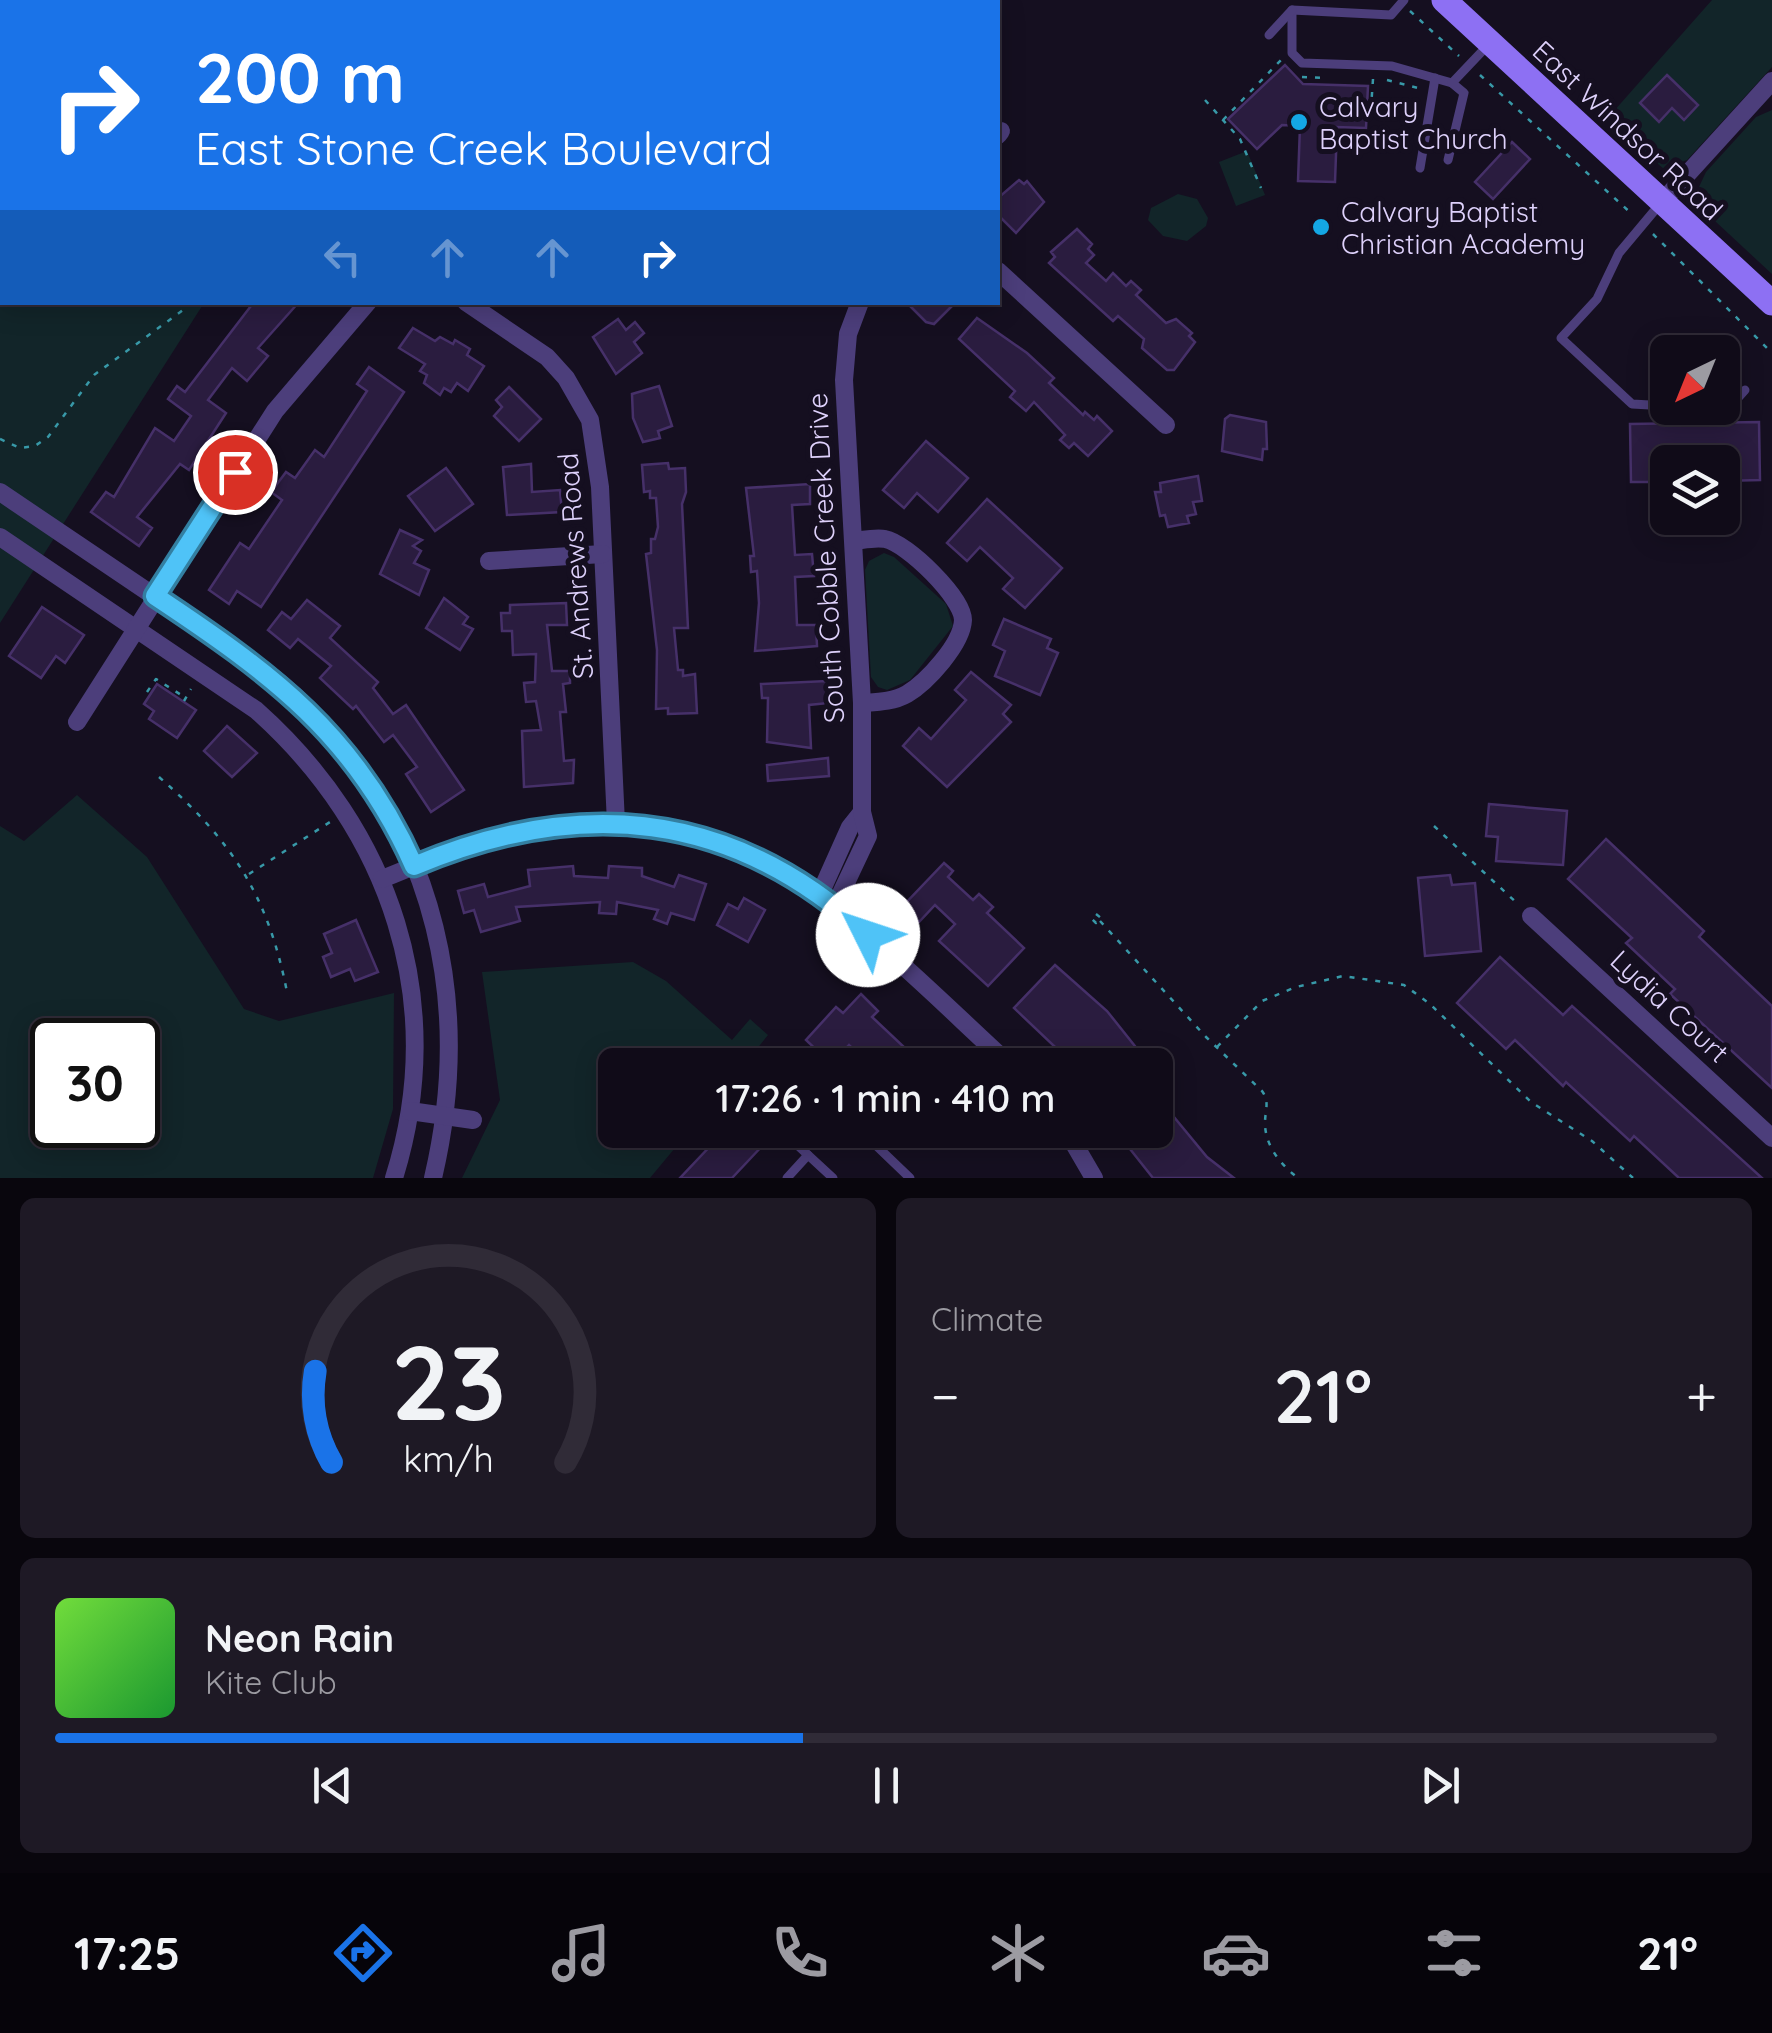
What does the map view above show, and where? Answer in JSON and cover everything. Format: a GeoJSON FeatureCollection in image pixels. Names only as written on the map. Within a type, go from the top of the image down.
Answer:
{"type":"FeatureCollection","features":[{"type":"Feature","properties":{"kind":"main road","name":"East Windsor Road"},"geometry":{"type":"LineString","coordinates":[[1444,0],[1772,304]]}},
{"type":"Feature","properties":{"kind":"street"},"geometry":{"type":"LineString","coordinates":[[1662,202],[1771,85]]}},
{"type":"Feature","properties":{"kind":"street"},"geometry":{"type":"LineString","coordinates":[[1000,273],[1166,425]]}},
{"type":"Feature","properties":{"kind":"street"},"geometry":{"type":"LineString","coordinates":[[77,722],[134,626],[292,385],[365,305]]}},
{"type":"Feature","properties":{"kind":"street","name":"St. Andrews Road"},"geometry":{"type":"LineString","coordinates":[[470,305],[547,357],[581,399],[596,444],[616,823]]}},
{"type":"Feature","properties":{"kind":"street","name":"South Cobble Creek Drive"},"geometry":{"type":"LineString","coordinates":[[835,906],[868,836],[862,812],[862,703],[844,365],[859,305]]}},
{"type":"Feature","properties":{"kind":"street"},"geometry":{"type":"LineString","coordinates":[[0,492],[274,677],[309,708],[372,785],[414,866],[446,977],[451,1022],[448,1116],[433,1178]]}},
{"type":"Feature","properties":{"kind":"street"},"geometry":{"type":"LineString","coordinates":[[0,537],[256,710],[290,740],[346,812],[382,879],[411,990],[415,1077],[394,1178]]}},
{"type":"Feature","properties":{"kind":"street"},"geometry":{"type":"LineString","coordinates":[[854,541],[886,539],[902,546],[959,602],[963,618],[953,646],[918,685],[894,699],[862,703]]}},
{"type":"Feature","properties":{"kind":"street"},"geometry":{"type":"LineString","coordinates":[[488,561],[603,554]]}},
{"type":"Feature","properties":{"kind":"street","name":"South Cobble Creek Drive"},"geometry":{"type":"LineString","coordinates":[[820,894],[850,827],[862,812]]}},
{"type":"Feature","properties":{"kind":"street"},"geometry":{"type":"LineString","coordinates":[[382,879],[482,840],[522,830],[616,823],[693,832],[726,844],[820,894],[991,1048]]}},
{"type":"Feature","properties":{"kind":"street","name":"Lydia Court"},"geometry":{"type":"LineString","coordinates":[[1532,916],[1772,1138]]}},
{"type":"Feature","properties":{"kind":"street"},"geometry":{"type":"LineString","coordinates":[[410,1111],[472,1120]]}},
{"type":"Feature","properties":{"kind":"street"},"geometry":{"type":"LineString","coordinates":[[1076,1148],[1094,1178]]}},
{"type":"Feature","properties":{"kind":"lane"},"geometry":{"type":"LineString","coordinates":[[1269,35],[1292,10],[1391,14],[1403,2]]}},
{"type":"Feature","properties":{"kind":"lane"},"geometry":{"type":"LineString","coordinates":[[1292,10],[1292,53],[1302,63],[1392,66],[1452,83],[1464,92],[1448,160]]}},
{"type":"Feature","properties":{"kind":"lane"},"geometry":{"type":"LineString","coordinates":[[1452,83],[1490,42]]}},
{"type":"Feature","properties":{"kind":"lane"},"geometry":{"type":"LineString","coordinates":[[1420,168],[1435,78]]}},
{"type":"Feature","properties":{"kind":"lane"},"geometry":{"type":"LineString","coordinates":[[1650,405],[1632,404],[1561,338],[1597,299],[1620,253],[1662,202]]}},
{"type":"Feature","properties":{"kind":"lane"},"geometry":{"type":"LineString","coordinates":[[1740,395],[1744,390]]}},
{"type":"Feature","properties":{"kind":"lane"},"geometry":{"type":"LineString","coordinates":[[800,1148],[833,1178]]}},
{"type":"Feature","properties":{"kind":"lane"},"geometry":{"type":"LineString","coordinates":[[879,1148],[910,1178]]}},
{"type":"Feature","properties":{"kind":"lane"},"geometry":{"type":"LineString","coordinates":[[787,1178],[808,1155]]}},
{"type":"Feature","properties":{"kind":"path"},"geometry":{"type":"LineString","coordinates":[[1403,2],[1642,224],[1772,353]]}},
{"type":"Feature","properties":{"kind":"path"},"geometry":{"type":"LineString","coordinates":[[1223,120],[1282,60],[1303,78],[1338,78]]}},
{"type":"Feature","properties":{"kind":"path"},"geometry":{"type":"LineString","coordinates":[[1427,126],[1371,108],[1372,79],[1432,93]]}},
{"type":"Feature","properties":{"kind":"path"},"geometry":{"type":"LineString","coordinates":[[1205,100],[1240,140],[1262,188]]}},
{"type":"Feature","properties":{"kind":"path"},"geometry":{"type":"LineString","coordinates":[[0,440],[20,448],[35,446],[48,437],[94,374],[190,305]]}},
{"type":"Feature","properties":{"kind":"path"},"geometry":{"type":"LineString","coordinates":[[146,692],[156,679],[186,698]]}},
{"type":"Feature","properties":{"kind":"path"},"geometry":{"type":"LineString","coordinates":[[159,777],[222,837],[248,875],[263,904],[287,992]]}},
{"type":"Feature","properties":{"kind":"path"},"geometry":{"type":"LineString","coordinates":[[248,875],[346,812]]}},
{"type":"Feature","properties":{"kind":"path"},"geometry":{"type":"LineString","coordinates":[[1434,826],[1532,916]]}},
{"type":"Feature","properties":{"kind":"path"},"geometry":{"type":"LineString","coordinates":[[1100,921],[1267,1098],[1265,1125],[1270,1146],[1279,1161],[1298,1178]]}},
{"type":"Feature","properties":{"kind":"path"},"geometry":{"type":"LineString","coordinates":[[1217,1047],[1262,1001],[1296,987],[1342,976],[1404,985],[1430,1004],[1531,1102],[1592,1141],[1634,1178]]}},
{"type":"Feature","properties":{"kind":"green space"},"geometry":{"type":"Polygon","coordinates":[[[1712,0],[1772,0],[1772,67],[1687,160],[1664,169],[1606,120],[1712,0]]]}},
{"type":"Feature","properties":{"kind":"green space"},"geometry":{"type":"Polygon","coordinates":[[[1772,110],[1772,274],[1701,208],[1698,189],[1706,172],[1756,117],[1772,110]]]}},
{"type":"Feature","properties":{"kind":"green space"},"geometry":{"type":"Polygon","coordinates":[[[1247,151],[1265,195],[1236,206],[1219,162],[1247,151]]]}},
{"type":"Feature","properties":{"kind":"green space"},"geometry":{"type":"Polygon","coordinates":[[[1178,194],[1197,199],[1208,218],[1206,226],[1187,241],[1163,236],[1148,220],[1151,208],[1178,194]]]}},
{"type":"Feature","properties":{"kind":"green space"},"geometry":{"type":"Polygon","coordinates":[[[0,305],[203,305],[0,623],[0,305]]]}},
{"type":"Feature","properties":{"kind":"green space"},"geometry":{"type":"Polygon","coordinates":[[[884,553],[894,557],[946,604],[953,626],[910,680],[887,690],[878,687],[871,677],[865,570],[869,561],[884,553]]]}},
{"type":"Feature","properties":{"kind":"green space"},"geometry":{"type":"Polygon","coordinates":[[[77,795],[147,857],[244,1009],[279,1021],[394,993],[393,1109],[373,1178],[0,1178],[0,826],[24,841],[77,795]]]}},
{"type":"Feature","properties":{"kind":"green space"},"geometry":{"type":"Polygon","coordinates":[[[633,962],[666,981],[732,1040],[750,1019],[768,1035],[758,1048],[598,1048],[598,1148],[675,1148],[650,1178],[462,1178],[500,1100],[482,972],[633,962]]]}},
{"type":"Feature","properties":{"kind":"building","name":"Calvary Baptist Church"},"geometry":{"type":"Polygon","coordinates":[[[1285,65],[1303,84],[1368,86],[1366,128],[1337,127],[1335,182],[1298,181],[1300,126],[1282,125],[1257,149],[1228,119],[1285,65]]]}},
{"type":"Feature","properties":{"kind":"building"},"geometry":{"type":"Polygon","coordinates":[[[1667,75],[1698,105],[1684,120],[1672,108],[1659,122],[1640,103],[1667,75]]]}},
{"type":"Feature","properties":{"kind":"building"},"geometry":{"type":"Polygon","coordinates":[[[1512,142],[1530,159],[1493,199],[1475,182],[1512,142]]]}},
{"type":"Feature","properties":{"kind":"building"},"geometry":{"type":"Polygon","coordinates":[[[1019,180],[1024,184],[1027,181],[1044,202],[1016,233],[1000,217],[1000,196],[1019,180]]]}},
{"type":"Feature","properties":{"kind":"building"},"geometry":{"type":"Polygon","coordinates":[[[1077,229],[1092,244],[1088,249],[1094,255],[1086,263],[1106,281],[1113,273],[1126,286],[1131,281],[1141,290],[1136,295],[1166,323],[1176,319],[1192,333],[1189,336],[1195,342],[1174,370],[1167,370],[1142,348],[1144,339],[1118,316],[1113,321],[1049,263],[1055,257],[1051,252],[1077,229]]]}},
{"type":"Feature","properties":{"kind":"building"},"geometry":{"type":"Polygon","coordinates":[[[252,305],[296,305],[258,348],[268,356],[247,381],[232,368],[208,400],[226,413],[189,470],[180,464],[137,517],[152,528],[139,546],[91,512],[106,492],[114,497],[155,428],[174,441],[191,416],[168,399],[177,386],[185,392],[252,305]]]}},
{"type":"Feature","properties":{"kind":"building"},"geometry":{"type":"Polygon","coordinates":[[[909,305],[953,305],[934,324],[926,322],[909,305]]]}},
{"type":"Feature","properties":{"kind":"building"},"geometry":{"type":"Polygon","coordinates":[[[977,318],[1027,353],[1054,378],[1049,383],[1083,415],[1085,412],[1094,420],[1097,416],[1112,431],[1088,456],[1074,443],[1069,448],[1060,440],[1065,435],[1034,402],[1026,411],[1010,397],[1015,391],[959,339],[977,318]]]}},
{"type":"Feature","properties":{"kind":"building"},"geometry":{"type":"Polygon","coordinates":[[[618,319],[626,330],[635,322],[644,333],[634,342],[642,353],[616,374],[593,337],[618,319]]]}},
{"type":"Feature","properties":{"kind":"building"},"geometry":{"type":"Polygon","coordinates":[[[413,328],[435,341],[440,337],[453,344],[455,340],[470,349],[467,355],[484,366],[468,391],[457,383],[451,392],[444,388],[440,395],[424,383],[427,375],[420,371],[425,364],[399,348],[413,328]]]}},
{"type":"Feature","properties":{"kind":"building"},"geometry":{"type":"Polygon","coordinates":[[[369,367],[404,392],[261,607],[237,591],[229,604],[209,590],[240,543],[249,549],[282,500],[271,492],[286,472],[295,478],[315,450],[324,457],[367,391],[357,384],[369,367]]]}},
{"type":"Feature","properties":{"kind":"building"},"geometry":{"type":"Polygon","coordinates":[[[659,386],[672,426],[658,431],[660,438],[643,442],[633,418],[632,394],[659,386]]]}},
{"type":"Feature","properties":{"kind":"building"},"geometry":{"type":"Polygon","coordinates":[[[509,387],[541,419],[519,441],[494,416],[502,407],[496,400],[509,387]]]}},
{"type":"Feature","properties":{"kind":"building"},"geometry":{"type":"Polygon","coordinates":[[[1230,415],[1266,422],[1267,449],[1263,449],[1262,460],[1222,451],[1225,419],[1230,415]]]}},
{"type":"Feature","properties":{"kind":"building"},"geometry":{"type":"Polygon","coordinates":[[[1759,422],[1760,480],[1740,481],[1740,445],[1650,445],[1650,482],[1631,482],[1630,424],[1759,422]]]}},
{"type":"Feature","properties":{"kind":"building"},"geometry":{"type":"Polygon","coordinates":[[[926,441],[968,478],[938,512],[917,493],[904,508],[883,490],[926,441]]]}},
{"type":"Feature","properties":{"kind":"building"},"geometry":{"type":"Polygon","coordinates":[[[668,463],[669,469],[685,468],[682,504],[688,628],[674,628],[678,670],[683,670],[683,676],[695,674],[697,713],[668,714],[668,708],[656,709],[657,650],[646,554],[651,553],[651,539],[655,539],[658,527],[656,498],[650,498],[650,491],[644,492],[642,465],[668,463]]]}},
{"type":"Feature","properties":{"kind":"building"},"geometry":{"type":"Polygon","coordinates":[[[531,464],[532,492],[560,490],[562,512],[507,515],[503,467],[531,464]]]}},
{"type":"Feature","properties":{"kind":"building"},"geometry":{"type":"Polygon","coordinates":[[[446,468],[473,504],[435,531],[408,496],[446,468]]]}},
{"type":"Feature","properties":{"kind":"building"},"geometry":{"type":"Polygon","coordinates":[[[1198,476],[1202,501],[1193,502],[1196,514],[1187,516],[1189,523],[1168,527],[1165,515],[1160,516],[1155,492],[1161,492],[1160,483],[1198,476]]]}},
{"type":"Feature","properties":{"kind":"building"},"geometry":{"type":"Polygon","coordinates":[[[810,484],[810,504],[792,505],[795,555],[812,554],[814,576],[795,577],[797,625],[816,625],[817,646],[755,651],[759,603],[757,571],[751,572],[750,556],[754,556],[746,488],[810,484]]]}},
{"type":"Feature","properties":{"kind":"building"},"geometry":{"type":"Polygon","coordinates":[[[987,499],[1062,568],[1025,608],[1003,589],[1013,578],[980,547],[967,561],[947,543],[987,499]]]}},
{"type":"Feature","properties":{"kind":"building"},"geometry":{"type":"Polygon","coordinates":[[[400,530],[422,540],[413,546],[421,551],[414,563],[429,570],[419,595],[380,574],[400,530]]]}},
{"type":"Feature","properties":{"kind":"building"},"geometry":{"type":"Polygon","coordinates":[[[444,598],[468,617],[463,624],[473,629],[460,650],[426,628],[444,598]]]}},
{"type":"Feature","properties":{"kind":"building"},"geometry":{"type":"Polygon","coordinates":[[[307,600],[340,626],[330,638],[378,682],[373,688],[393,714],[406,705],[464,790],[431,812],[406,774],[417,767],[393,735],[384,742],[356,706],[353,709],[320,678],[331,666],[298,639],[290,648],[268,630],[282,612],[291,619],[307,600]]]}},
{"type":"Feature","properties":{"kind":"building"},"geometry":{"type":"Polygon","coordinates":[[[566,603],[567,625],[547,625],[552,671],[570,671],[570,683],[563,684],[566,712],[560,712],[564,761],[574,760],[573,783],[524,787],[522,731],[541,730],[536,701],[526,702],[524,683],[535,682],[536,654],[513,655],[512,631],[502,631],[501,613],[510,613],[510,605],[566,603]]]}},
{"type":"Feature","properties":{"kind":"building"},"geometry":{"type":"Polygon","coordinates":[[[42,607],[84,635],[65,663],[56,656],[41,678],[9,656],[42,607]]]}},
{"type":"Feature","properties":{"kind":"building"},"geometry":{"type":"Polygon","coordinates":[[[1004,619],[1051,639],[1047,648],[1058,653],[1040,695],[995,676],[1005,651],[993,645],[1004,619]]]}},
{"type":"Feature","properties":{"kind":"building"},"geometry":{"type":"Polygon","coordinates":[[[971,672],[1011,705],[1003,714],[1011,722],[947,787],[903,746],[919,728],[931,739],[966,700],[955,690],[971,672]]]}},
{"type":"Feature","properties":{"kind":"building"},"geometry":{"type":"Polygon","coordinates":[[[827,681],[829,703],[809,705],[811,748],[767,742],[768,698],[762,698],[761,684],[827,681]]]}},
{"type":"Feature","properties":{"kind":"building"},"geometry":{"type":"Polygon","coordinates":[[[157,684],[196,710],[177,738],[149,719],[154,711],[144,704],[157,684]]]}},
{"type":"Feature","properties":{"kind":"building"},"geometry":{"type":"Polygon","coordinates":[[[227,726],[257,753],[232,777],[204,751],[227,726]]]}},
{"type":"Feature","properties":{"kind":"building"},"geometry":{"type":"Polygon","coordinates":[[[828,758],[829,776],[768,781],[767,765],[828,758]]]}},
{"type":"Feature","properties":{"kind":"building"},"geometry":{"type":"Polygon","coordinates":[[[1489,804],[1567,811],[1563,865],[1496,861],[1498,837],[1486,836],[1489,804]]]}},
{"type":"Feature","properties":{"kind":"building"},"geometry":{"type":"Polygon","coordinates":[[[1606,839],[1704,931],[1699,937],[1772,1006],[1772,1088],[1670,994],[1675,989],[1626,943],[1632,938],[1568,879],[1606,839]]]}},
{"type":"Feature","properties":{"kind":"building"},"geometry":{"type":"Polygon","coordinates":[[[944,863],[953,871],[948,877],[973,900],[979,894],[993,907],[987,913],[1024,948],[988,986],[939,941],[955,924],[935,905],[919,922],[902,907],[944,863]]]}},
{"type":"Feature","properties":{"kind":"building"},"geometry":{"type":"Polygon","coordinates":[[[573,866],[574,876],[608,878],[609,866],[642,868],[642,876],[674,887],[679,875],[706,884],[694,920],[671,913],[667,924],[654,919],[658,910],[617,902],[616,914],[599,913],[600,902],[516,907],[520,921],[481,932],[474,910],[464,913],[458,891],[484,884],[488,897],[530,886],[528,870],[573,866]]]}},
{"type":"Feature","properties":{"kind":"building"},"geometry":{"type":"Polygon","coordinates":[[[1450,875],[1452,885],[1475,883],[1481,951],[1425,956],[1418,878],[1450,875]]]}},
{"type":"Feature","properties":{"kind":"building"},"geometry":{"type":"Polygon","coordinates":[[[744,898],[765,910],[748,942],[717,925],[728,904],[738,909],[744,898]]]}},
{"type":"Feature","properties":{"kind":"building"},"geometry":{"type":"Polygon","coordinates":[[[356,920],[378,972],[355,981],[350,969],[331,977],[323,957],[332,953],[324,934],[356,920]]]}},
{"type":"Feature","properties":{"kind":"building"},"geometry":{"type":"Polygon","coordinates":[[[1500,957],[1563,1015],[1572,1006],[1762,1178],[1679,1178],[1634,1136],[1630,1141],[1566,1082],[1563,1086],[1515,1040],[1506,1049],[1457,1003],[1500,957]]]}},
{"type":"Feature","properties":{"kind":"building"},"geometry":{"type":"Polygon","coordinates":[[[1055,965],[1107,1011],[1136,1048],[1056,1048],[1014,1008],[1055,965]]]}},
{"type":"Feature","properties":{"kind":"building"},"geometry":{"type":"Polygon","coordinates":[[[861,994],[878,1011],[872,1017],[905,1048],[814,1048],[806,1040],[836,1007],[843,1013],[861,994]]]}},
{"type":"Feature","properties":{"kind":"building"},"geometry":{"type":"Polygon","coordinates":[[[1173,1116],[1207,1157],[1234,1178],[1153,1178],[1129,1148],[1173,1148],[1173,1116]]]}},
{"type":"Feature","properties":{"kind":"building"},"geometry":{"type":"Polygon","coordinates":[[[708,1148],[760,1148],[732,1178],[680,1178],[708,1148]]]}},
{"type":"Feature","properties":{"kind":"place","name":"Calvary Baptist Church"},"geometry":{"type":"Point","coordinates":[1299,122]}},
{"type":"Feature","properties":{"kind":"place","name":"Calvary Baptist Christian Academy"},"geometry":{"type":"Point","coordinates":[1321,227]}},
{"type":"Feature","properties":{"kind":"route"},"geometry":{"type":"LineString","coordinates":[[235,472],[155,596],[274,677],[309,708],[372,785],[396,824],[414,866],[482,840],[565,823],[616,823],[693,832],[782,870],[820,894],[868,935]]}}]}
